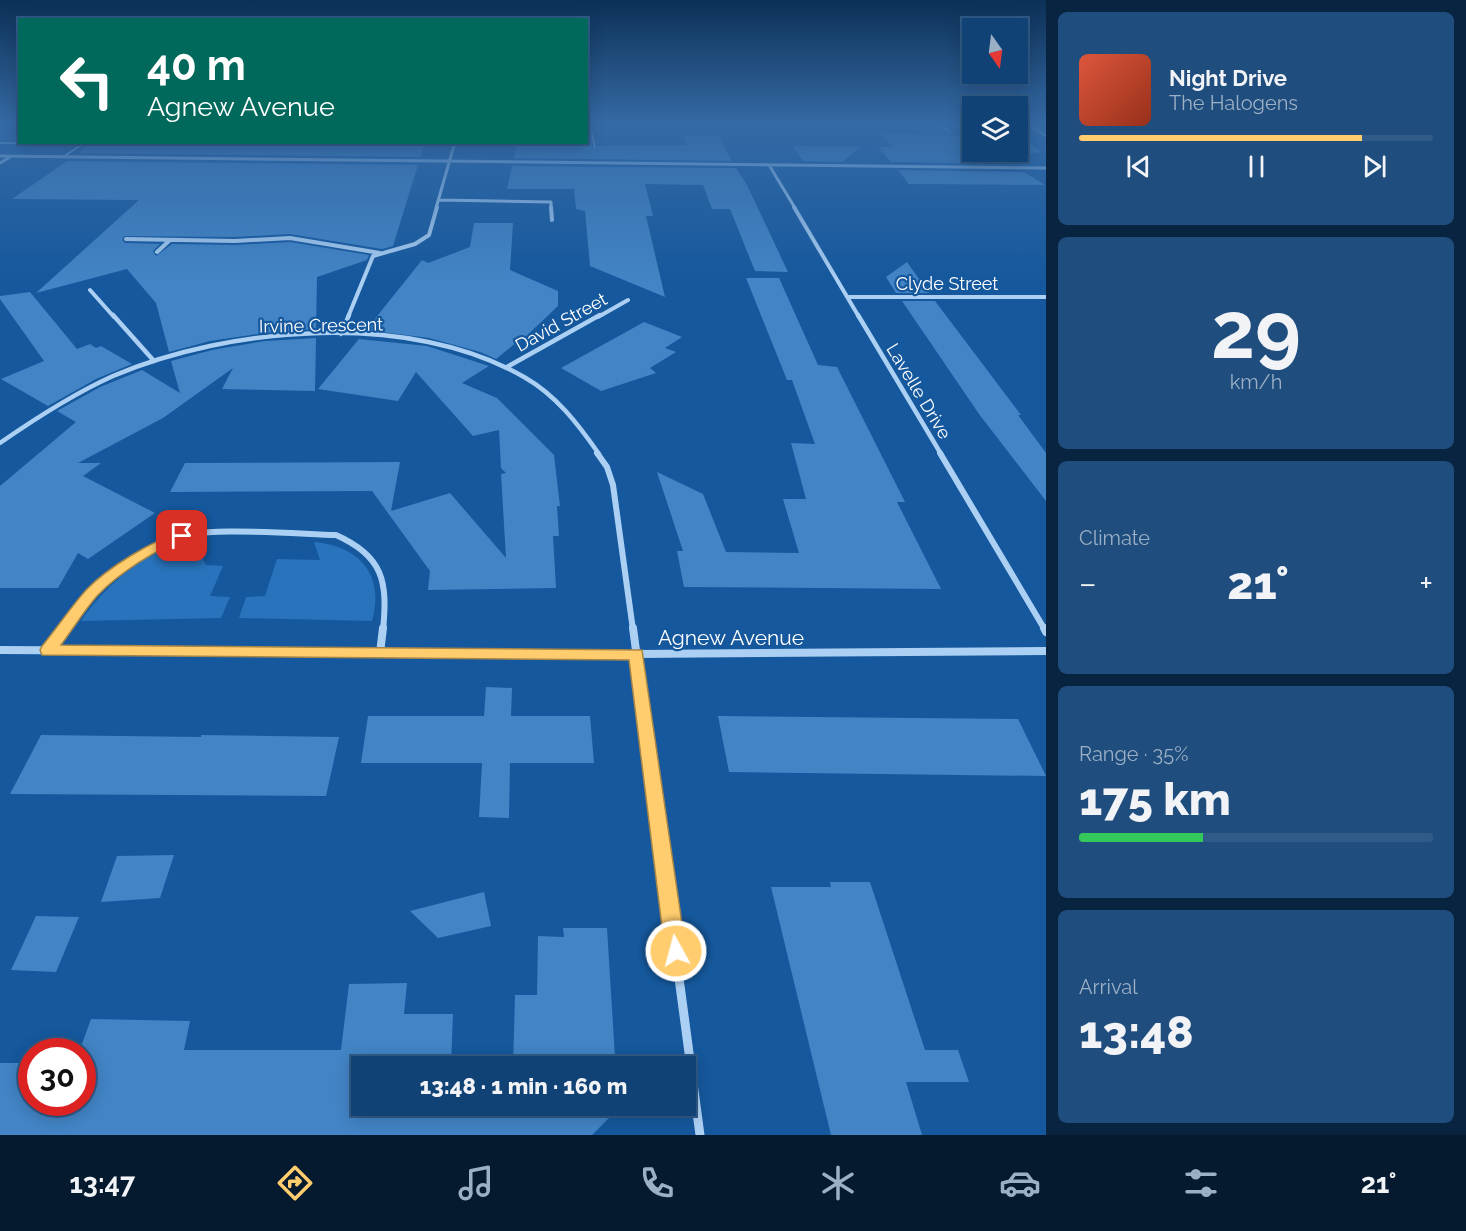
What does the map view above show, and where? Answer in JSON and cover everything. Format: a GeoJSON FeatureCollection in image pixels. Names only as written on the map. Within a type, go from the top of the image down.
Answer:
{"type":"FeatureCollection","features":[{"type":"Feature","properties":{"kind":"street"},"geometry":{"type":"LineString","coordinates":[[341,334],[370,260],[380,253],[415,244],[429,235],[445,176]]}},
{"type":"Feature","properties":{"kind":"street","name":"Lavelle Drive"},"geometry":{"type":"LineString","coordinates":[[776,176],[1046,632]]}},
{"type":"Feature","properties":{"kind":"street"},"geometry":{"type":"LineString","coordinates":[[439,200],[551,202],[552,220]]}},
{"type":"Feature","properties":{"kind":"street"},"geometry":{"type":"LineString","coordinates":[[126,239],[303,239],[326,246],[380,253]]}},
{"type":"Feature","properties":{"kind":"street"},"geometry":{"type":"LineString","coordinates":[[157,252],[170,240]]}},
{"type":"Feature","properties":{"kind":"street"},"geometry":{"type":"LineString","coordinates":[[90,290],[154,361]]}},
{"type":"Feature","properties":{"kind":"street","name":"Clyde Street"},"geometry":{"type":"LineString","coordinates":[[848,297],[1046,297]]}},
{"type":"Feature","properties":{"kind":"street","name":"David Street"},"geometry":{"type":"LineString","coordinates":[[507,368],[628,300]]}},
{"type":"Feature","properties":{"kind":"street","name":"Irvine Crescent"},"geometry":{"type":"LineString","coordinates":[[0,443],[58,404],[96,384],[154,361],[212,345],[251,339],[341,334],[413,339],[474,354],[507,368],[535,382],[568,409],[590,436],[608,470],[618,516],[700,1135]]}},
{"type":"Feature","properties":{"kind":"street"},"geometry":{"type":"LineString","coordinates":[[48,650],[92,592],[117,571],[167,540],[210,533],[336,535],[353,541],[375,562],[383,576],[387,593],[380,653]]}},
{"type":"Feature","properties":{"kind":"street","name":"Agnew Avenue"},"geometry":{"type":"LineString","coordinates":[[0,650],[636,654],[1046,651]]}},
{"type":"Feature","properties":{"kind":"shaded area"},"geometry":{"type":"Polygon","coordinates":[[[194,540],[206,565],[223,566],[210,596],[230,597],[221,618],[81,621],[103,594],[130,569],[161,550],[194,540]]]}},
{"type":"Feature","properties":{"kind":"shaded area"},"geometry":{"type":"Polygon","coordinates":[[[314,542],[344,550],[365,566],[375,590],[372,621],[239,618],[246,597],[265,596],[277,559],[320,560],[314,542]]]}},
{"type":"Feature","properties":{"kind":"building"},"geometry":{"type":"Polygon","coordinates":[[[45,176],[415,176],[393,246],[382,249],[290,234],[235,237],[124,236],[122,240],[125,243],[160,244],[153,251],[156,256],[172,244],[235,245],[290,242],[369,255],[367,260],[317,277],[316,329],[264,333],[210,341],[169,352],[156,303],[127,269],[36,293],[139,200],[12,199],[45,176]]]}},
{"type":"Feature","properties":{"kind":"building"},"geometry":{"type":"Polygon","coordinates":[[[510,176],[741,176],[788,272],[755,271],[730,209],[712,209],[703,185],[645,184],[653,216],[646,216],[665,297],[590,266],[585,211],[576,209],[574,189],[507,189],[510,176]]]}},
{"type":"Feature","properties":{"kind":"building"},"geometry":{"type":"Polygon","coordinates":[[[903,176],[1030,176],[1045,185],[909,184],[903,176]]]}},
{"type":"Feature","properties":{"kind":"building"},"geometry":{"type":"Polygon","coordinates":[[[474,223],[513,223],[510,270],[558,291],[558,306],[519,343],[517,342],[496,359],[480,352],[429,338],[366,330],[422,260],[428,263],[470,247],[474,223]]]}},
{"type":"Feature","properties":{"kind":"building"},"geometry":{"type":"Polygon","coordinates":[[[907,262],[929,293],[896,293],[886,277],[907,262]]]}},
{"type":"Feature","properties":{"kind":"building"},"geometry":{"type":"Polygon","coordinates":[[[746,278],[779,278],[818,365],[837,367],[905,502],[897,502],[941,589],[684,587],[677,551],[683,551],[657,472],[703,494],[726,552],[799,553],[783,499],[806,499],[791,443],[815,444],[792,380],[787,380],[746,278]]]}},
{"type":"Feature","properties":{"kind":"building"},"geometry":{"type":"Polygon","coordinates":[[[30,292],[77,349],[90,344],[96,348],[101,346],[132,364],[96,379],[48,406],[1,379],[44,361],[0,299],[0,296],[30,292]]]}},
{"type":"Feature","properties":{"kind":"building"},"geometry":{"type":"Polygon","coordinates":[[[902,301],[935,301],[1021,415],[1018,415],[1046,453],[1046,501],[979,414],[902,301]]]}},
{"type":"Feature","properties":{"kind":"building"},"geometry":{"type":"Polygon","coordinates":[[[644,322],[682,337],[665,348],[676,352],[650,368],[656,373],[601,391],[561,368],[644,322]]]}},
{"type":"Feature","properties":{"kind":"building"},"geometry":{"type":"Polygon","coordinates":[[[316,338],[315,391],[222,389],[233,368],[163,418],[78,463],[101,463],[83,476],[155,513],[88,559],[78,553],[58,588],[0,588],[0,486],[76,422],[57,411],[100,387],[142,370],[180,393],[171,361],[212,350],[265,341],[316,338]]]}},
{"type":"Feature","properties":{"kind":"building"},"geometry":{"type":"Polygon","coordinates":[[[359,339],[427,346],[489,366],[462,383],[497,398],[554,455],[560,506],[557,506],[559,536],[553,536],[556,588],[428,590],[430,571],[372,491],[170,492],[185,463],[400,462],[391,511],[450,493],[506,558],[501,474],[506,473],[501,468],[499,430],[473,436],[416,372],[398,401],[318,389],[359,339]]]}},
{"type":"Feature","properties":{"kind":"building"},"geometry":{"type":"Polygon","coordinates":[[[486,687],[512,688],[511,716],[590,716],[594,763],[510,763],[509,818],[479,817],[482,763],[361,763],[368,716],[484,716],[486,687]]]}},
{"type":"Feature","properties":{"kind":"building"},"geometry":{"type":"Polygon","coordinates":[[[718,716],[1018,719],[1046,776],[729,772],[718,716]]]}},
{"type":"Feature","properties":{"kind":"building"},"geometry":{"type":"Polygon","coordinates":[[[41,735],[339,737],[326,796],[10,794],[41,735]]]}},
{"type":"Feature","properties":{"kind":"building"},"geometry":{"type":"Polygon","coordinates":[[[174,855],[160,898],[101,902],[117,856],[174,855]]]}},
{"type":"Feature","properties":{"kind":"building"},"geometry":{"type":"Polygon","coordinates":[[[830,882],[870,882],[925,1050],[958,1050],[969,1082],[906,1082],[922,1135],[831,1135],[771,887],[831,887],[830,882]]]}},
{"type":"Feature","properties":{"kind":"building"},"geometry":{"type":"Polygon","coordinates":[[[484,892],[491,926],[438,938],[410,911],[484,892]]]}},
{"type":"Feature","properties":{"kind":"building"},"geometry":{"type":"Polygon","coordinates":[[[36,916],[79,917],[56,972],[11,970],[36,916]]]}},
{"type":"Feature","properties":{"kind":"building"},"geometry":{"type":"Polygon","coordinates":[[[563,928],[607,928],[615,1056],[513,1056],[515,995],[537,995],[538,936],[564,937],[563,928]]]}},
{"type":"Feature","properties":{"kind":"building"},"geometry":{"type":"Polygon","coordinates":[[[407,983],[404,1014],[453,1014],[451,1056],[351,1056],[351,1116],[608,1116],[609,1118],[592,1135],[0,1135],[0,1063],[18,1063],[18,1116],[96,1116],[96,1038],[84,1038],[91,1019],[190,1021],[184,1050],[341,1050],[349,984],[407,983]]]}},
{"type":"Feature","properties":{"kind":"route"},"geometry":{"type":"LineString","coordinates":[[182,536],[167,540],[141,555],[92,592],[48,650],[636,654],[676,951]]}}]}
